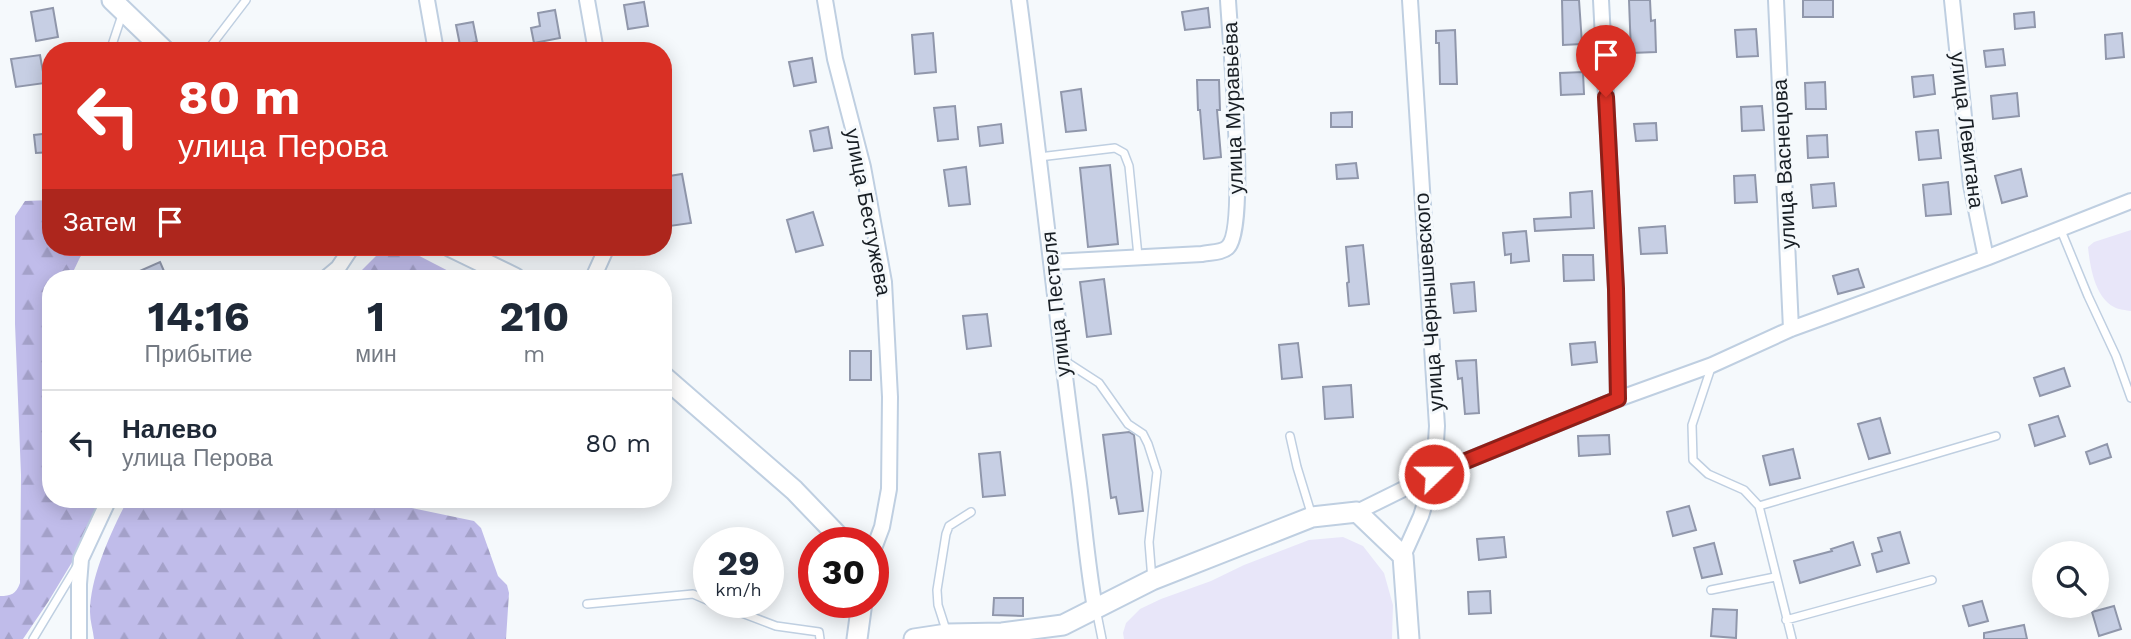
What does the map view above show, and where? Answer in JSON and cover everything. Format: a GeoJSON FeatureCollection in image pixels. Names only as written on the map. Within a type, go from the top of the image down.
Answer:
{"type":"FeatureCollection","features":[{"type":"Feature","properties":{"kind":"main road"},"geometry":{"type":"LineString","coordinates":[[117,6],[155,42]]}},
{"type":"Feature","properties":{"kind":"main road"},"geometry":{"type":"LineString","coordinates":[[480,256],[502,270]]}},
{"type":"Feature","properties":{"kind":"main road"},"geometry":{"type":"LineString","coordinates":[[672,384],[794,490],[830,527]]}},
{"type":"Feature","properties":{"kind":"main road"},"geometry":{"type":"LineString","coordinates":[[914,639],[947,634],[1002,633],[1063,625],[1152,580],[1312,517],[1357,512],[1403,556]]}},
{"type":"Feature","properties":{"kind":"main road","name":"улица Чернышевского"},"geometry":{"type":"LineString","coordinates":[[1403,556],[1409,639]]}},
{"type":"Feature","properties":{"kind":"main road"},"geometry":{"type":"LineString","coordinates":[[857,639],[860,618]]}},
{"type":"Feature","properties":{"kind":"street"},"geometry":{"type":"LineString","coordinates":[[427,0],[434,42]]}},
{"type":"Feature","properties":{"kind":"street"},"geometry":{"type":"LineString","coordinates":[[587,0],[594,42]]}},
{"type":"Feature","properties":{"kind":"street","name":"улица Бестужева"},"geometry":{"type":"LineString","coordinates":[[825,0],[835,59],[863,167],[884,282],[890,397],[889,489],[882,527]]}},
{"type":"Feature","properties":{"kind":"street","name":"улица Пестеля"},"geometry":{"type":"LineString","coordinates":[[1018,0],[1040,157],[1061,359],[1095,608]]}},
{"type":"Feature","properties":{"kind":"street","name":"улица Муравьёва"},"geometry":{"type":"LineString","coordinates":[[1051,261],[1202,254],[1228,246],[1234,235],[1239,180],[1228,0]]}},
{"type":"Feature","properties":{"kind":"street","name":"улица Чернышевского"},"geometry":{"type":"LineString","coordinates":[[1403,556],[1421,516],[1434,474],[1437,426],[1410,0]]}},
{"type":"Feature","properties":{"kind":"street"},"geometry":{"type":"LineString","coordinates":[[1601,0],[1615,276],[1618,399]]}},
{"type":"Feature","properties":{"kind":"street","name":"улица Васнецова"},"geometry":{"type":"LineString","coordinates":[[1776,0],[1791,329]]}},
{"type":"Feature","properties":{"kind":"street","name":"улица Левитана"},"geometry":{"type":"LineString","coordinates":[[1952,0],[1971,185],[1986,258]]}},
{"type":"Feature","properties":{"kind":"street"},"geometry":{"type":"LineString","coordinates":[[1357,512],[1434,474],[1618,399],[1712,365],[1791,329],[1986,258],[2131,201]]}},
{"type":"Feature","properties":{"kind":"street"},"geometry":{"type":"LineString","coordinates":[[336,270],[346,256]]}},
{"type":"Feature","properties":{"kind":"street"},"geometry":{"type":"LineString","coordinates":[[79,639],[81,559],[105,508]]}},
{"type":"Feature","properties":{"kind":"lane"},"geometry":{"type":"LineString","coordinates":[[214,42],[246,0]]}},
{"type":"Feature","properties":{"kind":"lane"},"geometry":{"type":"LineString","coordinates":[[111,42],[117,6]]}},
{"type":"Feature","properties":{"kind":"lane"},"geometry":{"type":"LineString","coordinates":[[1040,157],[1115,148],[1124,153],[1129,166],[1138,256]]}},
{"type":"Feature","properties":{"kind":"lane"},"geometry":{"type":"LineString","coordinates":[[2060,228],[2116,356],[2131,398]]}},
{"type":"Feature","properties":{"kind":"lane"},"geometry":{"type":"LineString","coordinates":[[1061,359],[1099,383],[1128,424],[1143,434],[1148,444],[1157,472],[1149,542],[1152,580]]}},
{"type":"Feature","properties":{"kind":"lane"},"geometry":{"type":"LineString","coordinates":[[1712,365],[1692,425],[1693,460],[1708,474],[1744,490],[1759,506],[1792,639]]}},
{"type":"Feature","properties":{"kind":"lane"},"geometry":{"type":"LineString","coordinates":[[1290,436],[1312,517]]}},
{"type":"Feature","properties":{"kind":"lane"},"geometry":{"type":"LineString","coordinates":[[1759,506],[1996,436]]}},
{"type":"Feature","properties":{"kind":"lane"},"geometry":{"type":"LineString","coordinates":[[947,634],[938,605],[937,590],[946,534],[949,526],[971,512]]}},
{"type":"Feature","properties":{"kind":"lane"},"geometry":{"type":"LineString","coordinates":[[33,639],[81,559]]}},
{"type":"Feature","properties":{"kind":"lane"},"geometry":{"type":"LineString","coordinates":[[1711,590],[1775,577]]}},
{"type":"Feature","properties":{"kind":"lane"},"geometry":{"type":"LineString","coordinates":[[1786,620],[1931,580]]}},
{"type":"Feature","properties":{"kind":"lane"},"geometry":{"type":"LineString","coordinates":[[587,604],[693,594]]}},
{"type":"Feature","properties":{"kind":"lane"},"geometry":{"type":"LineString","coordinates":[[1095,608],[1102,639]]}},
{"type":"Feature","properties":{"kind":"lane"},"geometry":{"type":"LineString","coordinates":[[755,618],[776,626],[819,632],[820,639]]}},
{"type":"Feature","properties":{"kind":"shaded area"},"geometry":{"type":"Polygon","coordinates":[[[2131,230],[2131,311],[2114,307],[2102,296],[2092,272],[2088,247],[2094,242],[2131,230]]]}},
{"type":"Feature","properties":{"kind":"shaded area"},"geometry":{"type":"Polygon","coordinates":[[[1343,537],[1363,546],[1384,573],[1393,605],[1392,639],[1124,639],[1126,623],[1140,609],[1161,599],[1309,540],[1343,537]]]}},
{"type":"Feature","properties":{"kind":"green space"},"geometry":{"type":"Polygon","coordinates":[[[42,200],[42,256],[81,256],[74,270],[42,270],[42,508],[99,508],[80,549],[23,639],[0,639],[0,596],[13,594],[20,583],[21,475],[15,324],[15,216],[25,201],[42,200]]]}},
{"type":"Feature","properties":{"kind":"green space"},"geometry":{"type":"Polygon","coordinates":[[[376,256],[419,256],[447,270],[362,270],[376,256]]]}},
{"type":"Feature","properties":{"kind":"green space"},"geometry":{"type":"Polygon","coordinates":[[[124,508],[412,508],[474,521],[481,528],[498,576],[507,585],[509,593],[506,639],[94,639],[91,598],[109,539],[124,508]]]}},
{"type":"Feature","properties":{"kind":"building"},"geometry":{"type":"Polygon","coordinates":[[[1562,0],[1579,0],[1582,44],[1563,45],[1562,0]]]}},
{"type":"Feature","properties":{"kind":"building"},"geometry":{"type":"Polygon","coordinates":[[[1629,0],[1650,0],[1651,21],[1655,20],[1656,52],[1631,53],[1629,0]]]}},
{"type":"Feature","properties":{"kind":"building"},"geometry":{"type":"Polygon","coordinates":[[[1803,0],[1833,0],[1833,17],[1803,17],[1803,0]]]}},
{"type":"Feature","properties":{"kind":"building"},"geometry":{"type":"Polygon","coordinates":[[[644,2],[648,26],[628,29],[624,5],[644,2]]]}},
{"type":"Feature","properties":{"kind":"building"},"geometry":{"type":"Polygon","coordinates":[[[53,8],[58,37],[36,41],[31,12],[53,8]]]}},
{"type":"Feature","properties":{"kind":"building"},"geometry":{"type":"Polygon","coordinates":[[[1208,8],[1210,27],[1185,30],[1182,12],[1208,8]]]}},
{"type":"Feature","properties":{"kind":"building"},"geometry":{"type":"Polygon","coordinates":[[[555,10],[560,38],[534,42],[531,28],[540,26],[538,13],[555,10]]]}},
{"type":"Feature","properties":{"kind":"building"},"geometry":{"type":"Polygon","coordinates":[[[2034,12],[2035,27],[2015,29],[2014,14],[2034,12]]]}},
{"type":"Feature","properties":{"kind":"building"},"geometry":{"type":"Polygon","coordinates":[[[473,22],[477,42],[459,42],[456,25],[473,22]]]}},
{"type":"Feature","properties":{"kind":"building"},"geometry":{"type":"Polygon","coordinates":[[[1756,29],[1758,56],[1737,57],[1735,30],[1756,29]]]}},
{"type":"Feature","properties":{"kind":"building"},"geometry":{"type":"Polygon","coordinates":[[[1455,30],[1457,84],[1440,84],[1436,31],[1455,30]]]}},
{"type":"Feature","properties":{"kind":"building"},"geometry":{"type":"Polygon","coordinates":[[[933,33],[936,72],[915,74],[912,35],[933,33]]]}},
{"type":"Feature","properties":{"kind":"building"},"geometry":{"type":"Polygon","coordinates":[[[2122,33],[2124,57],[2106,59],[2105,35],[2122,33]]]}},
{"type":"Feature","properties":{"kind":"building"},"geometry":{"type":"Polygon","coordinates":[[[2003,49],[2005,65],[1986,67],[1984,51],[2003,49]]]}},
{"type":"Feature","properties":{"kind":"building"},"geometry":{"type":"Polygon","coordinates":[[[40,55],[42,83],[16,87],[11,59],[40,55]]]}},
{"type":"Feature","properties":{"kind":"building"},"geometry":{"type":"Polygon","coordinates":[[[812,58],[816,82],[794,86],[789,62],[812,58]]]}},
{"type":"Feature","properties":{"kind":"building"},"geometry":{"type":"Polygon","coordinates":[[[1583,72],[1584,94],[1561,95],[1560,73],[1583,72]]]}},
{"type":"Feature","properties":{"kind":"building"},"geometry":{"type":"Polygon","coordinates":[[[1933,75],[1935,94],[1914,97],[1912,77],[1933,75]]]}},
{"type":"Feature","properties":{"kind":"building"},"geometry":{"type":"Polygon","coordinates":[[[1197,80],[1219,80],[1220,110],[1217,110],[1221,157],[1204,159],[1197,80]]]}},
{"type":"Feature","properties":{"kind":"building"},"geometry":{"type":"Polygon","coordinates":[[[1825,82],[1826,109],[1806,109],[1805,83],[1825,82]]]}},
{"type":"Feature","properties":{"kind":"building"},"geometry":{"type":"Polygon","coordinates":[[[1081,89],[1086,130],[1066,132],[1061,92],[1081,89]]]}},
{"type":"Feature","properties":{"kind":"building"},"geometry":{"type":"Polygon","coordinates":[[[2017,93],[2019,116],[1993,119],[1991,96],[2017,93]]]}},
{"type":"Feature","properties":{"kind":"building"},"geometry":{"type":"Polygon","coordinates":[[[955,106],[958,139],[938,141],[934,108],[955,106]]]}},
{"type":"Feature","properties":{"kind":"building"},"geometry":{"type":"Polygon","coordinates":[[[1762,106],[1764,130],[1742,131],[1741,107],[1762,106]]]}},
{"type":"Feature","properties":{"kind":"building"},"geometry":{"type":"Polygon","coordinates":[[[1352,112],[1352,127],[1331,127],[1331,113],[1352,112]]]}},
{"type":"Feature","properties":{"kind":"building"},"geometry":{"type":"Polygon","coordinates":[[[1656,123],[1657,140],[1636,141],[1634,124],[1656,123]]]}},
{"type":"Feature","properties":{"kind":"building"},"geometry":{"type":"Polygon","coordinates":[[[1001,124],[1003,143],[980,146],[978,127],[1001,124]]]}},
{"type":"Feature","properties":{"kind":"building"},"geometry":{"type":"Polygon","coordinates":[[[828,127],[832,148],[814,151],[810,131],[828,127]]]}},
{"type":"Feature","properties":{"kind":"building"},"geometry":{"type":"Polygon","coordinates":[[[1938,130],[1941,158],[1919,160],[1916,132],[1938,130]]]}},
{"type":"Feature","properties":{"kind":"building"},"geometry":{"type":"Polygon","coordinates":[[[42,134],[42,153],[36,153],[34,135],[42,134]]]}},
{"type":"Feature","properties":{"kind":"building"},"geometry":{"type":"Polygon","coordinates":[[[1827,135],[1828,157],[1808,158],[1807,136],[1827,135]]]}},
{"type":"Feature","properties":{"kind":"building"},"geometry":{"type":"Polygon","coordinates":[[[1356,163],[1358,178],[1337,179],[1336,165],[1356,163]]]}},
{"type":"Feature","properties":{"kind":"building"},"geometry":{"type":"Polygon","coordinates":[[[1110,165],[1118,244],[1088,247],[1080,168],[1110,165]]]}},
{"type":"Feature","properties":{"kind":"building"},"geometry":{"type":"Polygon","coordinates":[[[966,167],[970,204],[949,206],[944,170],[966,167]]]}},
{"type":"Feature","properties":{"kind":"building"},"geometry":{"type":"Polygon","coordinates":[[[2021,169],[2027,196],[2002,203],[1995,176],[2021,169]]]}},
{"type":"Feature","properties":{"kind":"building"},"geometry":{"type":"Polygon","coordinates":[[[682,174],[691,223],[672,226],[672,176],[682,174]]]}},
{"type":"Feature","properties":{"kind":"building"},"geometry":{"type":"Polygon","coordinates":[[[1755,175],[1757,202],[1735,203],[1734,176],[1755,175]]]}},
{"type":"Feature","properties":{"kind":"building"},"geometry":{"type":"Polygon","coordinates":[[[1948,182],[1951,214],[1926,216],[1923,185],[1948,182]]]}},
{"type":"Feature","properties":{"kind":"building"},"geometry":{"type":"Polygon","coordinates":[[[1834,183],[1836,206],[1813,208],[1811,185],[1834,183]]]}},
{"type":"Feature","properties":{"kind":"building"},"geometry":{"type":"Polygon","coordinates":[[[1592,191],[1594,228],[1535,231],[1534,219],[1571,217],[1570,193],[1592,191]]]}},
{"type":"Feature","properties":{"kind":"building"},"geometry":{"type":"Polygon","coordinates":[[[813,212],[823,245],[796,252],[787,220],[813,212]]]}},
{"type":"Feature","properties":{"kind":"building"},"geometry":{"type":"Polygon","coordinates":[[[1665,226],[1667,253],[1641,254],[1639,228],[1665,226]]]}},
{"type":"Feature","properties":{"kind":"building"},"geometry":{"type":"Polygon","coordinates":[[[1526,231],[1529,261],[1511,263],[1511,254],[1505,255],[1503,233],[1526,231]]]}},
{"type":"Feature","properties":{"kind":"building"},"geometry":{"type":"Polygon","coordinates":[[[1363,245],[1369,304],[1349,306],[1346,247],[1363,245]]]}},
{"type":"Feature","properties":{"kind":"building"},"geometry":{"type":"Polygon","coordinates":[[[1563,255],[1593,255],[1594,280],[1564,281],[1563,255]]]}},
{"type":"Feature","properties":{"kind":"building"},"geometry":{"type":"Polygon","coordinates":[[[160,262],[164,270],[142,270],[160,262]]]}},
{"type":"Feature","properties":{"kind":"building"},"geometry":{"type":"Polygon","coordinates":[[[1858,269],[1864,287],[1838,294],[1833,276],[1858,269]]]}},
{"type":"Feature","properties":{"kind":"building"},"geometry":{"type":"Polygon","coordinates":[[[1104,279],[1111,334],[1087,337],[1080,282],[1104,279]]]}},
{"type":"Feature","properties":{"kind":"building"},"geometry":{"type":"Polygon","coordinates":[[[1474,282],[1476,311],[1454,313],[1451,284],[1474,282]]]}},
{"type":"Feature","properties":{"kind":"building"},"geometry":{"type":"Polygon","coordinates":[[[987,314],[991,346],[967,349],[963,316],[987,314]]]}},
{"type":"Feature","properties":{"kind":"building"},"geometry":{"type":"Polygon","coordinates":[[[1595,342],[1597,362],[1572,365],[1570,344],[1595,342]]]}},
{"type":"Feature","properties":{"kind":"building"},"geometry":{"type":"Polygon","coordinates":[[[1298,343],[1302,377],[1282,379],[1279,345],[1298,343]]]}},
{"type":"Feature","properties":{"kind":"building"},"geometry":{"type":"Polygon","coordinates":[[[850,351],[871,351],[871,380],[850,380],[850,351]]]}},
{"type":"Feature","properties":{"kind":"building"},"geometry":{"type":"Polygon","coordinates":[[[1476,360],[1479,413],[1465,414],[1462,378],[1458,379],[1456,361],[1476,360]]]}},
{"type":"Feature","properties":{"kind":"building"},"geometry":{"type":"Polygon","coordinates":[[[2064,368],[2070,386],[2040,396],[2034,378],[2064,368]]]}},
{"type":"Feature","properties":{"kind":"building"},"geometry":{"type":"Polygon","coordinates":[[[1351,385],[1353,417],[1325,419],[1323,387],[1351,385]]]}},
{"type":"Feature","properties":{"kind":"building"},"geometry":{"type":"Polygon","coordinates":[[[2058,416],[2065,436],[2035,446],[2029,425],[2058,416]]]}},
{"type":"Feature","properties":{"kind":"building"},"geometry":{"type":"Polygon","coordinates":[[[1880,418],[1890,453],[1869,459],[1858,424],[1880,418]]]}},
{"type":"Feature","properties":{"kind":"building"},"geometry":{"type":"Polygon","coordinates":[[[1129,432],[1134,435],[1143,511],[1119,514],[1116,497],[1111,498],[1103,435],[1129,432]]]}},
{"type":"Feature","properties":{"kind":"building"},"geometry":{"type":"Polygon","coordinates":[[[1609,435],[1610,454],[1579,456],[1578,436],[1609,435]]]}},
{"type":"Feature","properties":{"kind":"building"},"geometry":{"type":"Polygon","coordinates":[[[2107,444],[2111,457],[2090,464],[2086,452],[2107,444]]]}},
{"type":"Feature","properties":{"kind":"building"},"geometry":{"type":"Polygon","coordinates":[[[1793,449],[1800,478],[1770,485],[1763,456],[1793,449]]]}},
{"type":"Feature","properties":{"kind":"building"},"geometry":{"type":"Polygon","coordinates":[[[1000,452],[1005,495],[983,497],[979,454],[1000,452]]]}},
{"type":"Feature","properties":{"kind":"building"},"geometry":{"type":"Polygon","coordinates":[[[1689,506],[1696,530],[1673,536],[1667,512],[1689,506]]]}},
{"type":"Feature","properties":{"kind":"building"},"geometry":{"type":"Polygon","coordinates":[[[1900,532],[1909,563],[1877,572],[1872,554],[1882,551],[1878,538],[1900,532]]]}},
{"type":"Feature","properties":{"kind":"building"},"geometry":{"type":"Polygon","coordinates":[[[1504,537],[1506,557],[1479,560],[1477,539],[1504,537]]]}},
{"type":"Feature","properties":{"kind":"building"},"geometry":{"type":"Polygon","coordinates":[[[1853,542],[1860,565],[1800,583],[1794,561],[1832,551],[1831,549],[1853,542]]]}},
{"type":"Feature","properties":{"kind":"building"},"geometry":{"type":"Polygon","coordinates":[[[1714,543],[1722,574],[1702,578],[1694,548],[1714,543]]]}},
{"type":"Feature","properties":{"kind":"building"},"geometry":{"type":"Polygon","coordinates":[[[1490,591],[1491,613],[1469,614],[1468,592],[1490,591]]]}},
{"type":"Feature","properties":{"kind":"building"},"geometry":{"type":"Polygon","coordinates":[[[994,598],[1023,598],[1023,616],[993,615],[994,598]]]}},
{"type":"Feature","properties":{"kind":"building"},"geometry":{"type":"Polygon","coordinates":[[[1982,601],[1988,621],[1969,626],[1963,606],[1982,601]]]}},
{"type":"Feature","properties":{"kind":"building"},"geometry":{"type":"Polygon","coordinates":[[[2114,606],[2121,629],[2099,636],[2094,618],[2109,618],[2109,607],[2114,606]]]}},
{"type":"Feature","properties":{"kind":"building"},"geometry":{"type":"Polygon","coordinates":[[[1713,609],[1737,610],[1736,638],[1711,636],[1713,609]]]}},
{"type":"Feature","properties":{"kind":"building"},"geometry":{"type":"Polygon","coordinates":[[[2024,625],[2027,639],[1984,639],[1984,633],[2024,625]]]}},
{"type":"Feature","properties":{"kind":"route"},"geometry":{"type":"LineString","coordinates":[[1434,474],[1618,399],[1616,289],[1606,97]]}}]}
